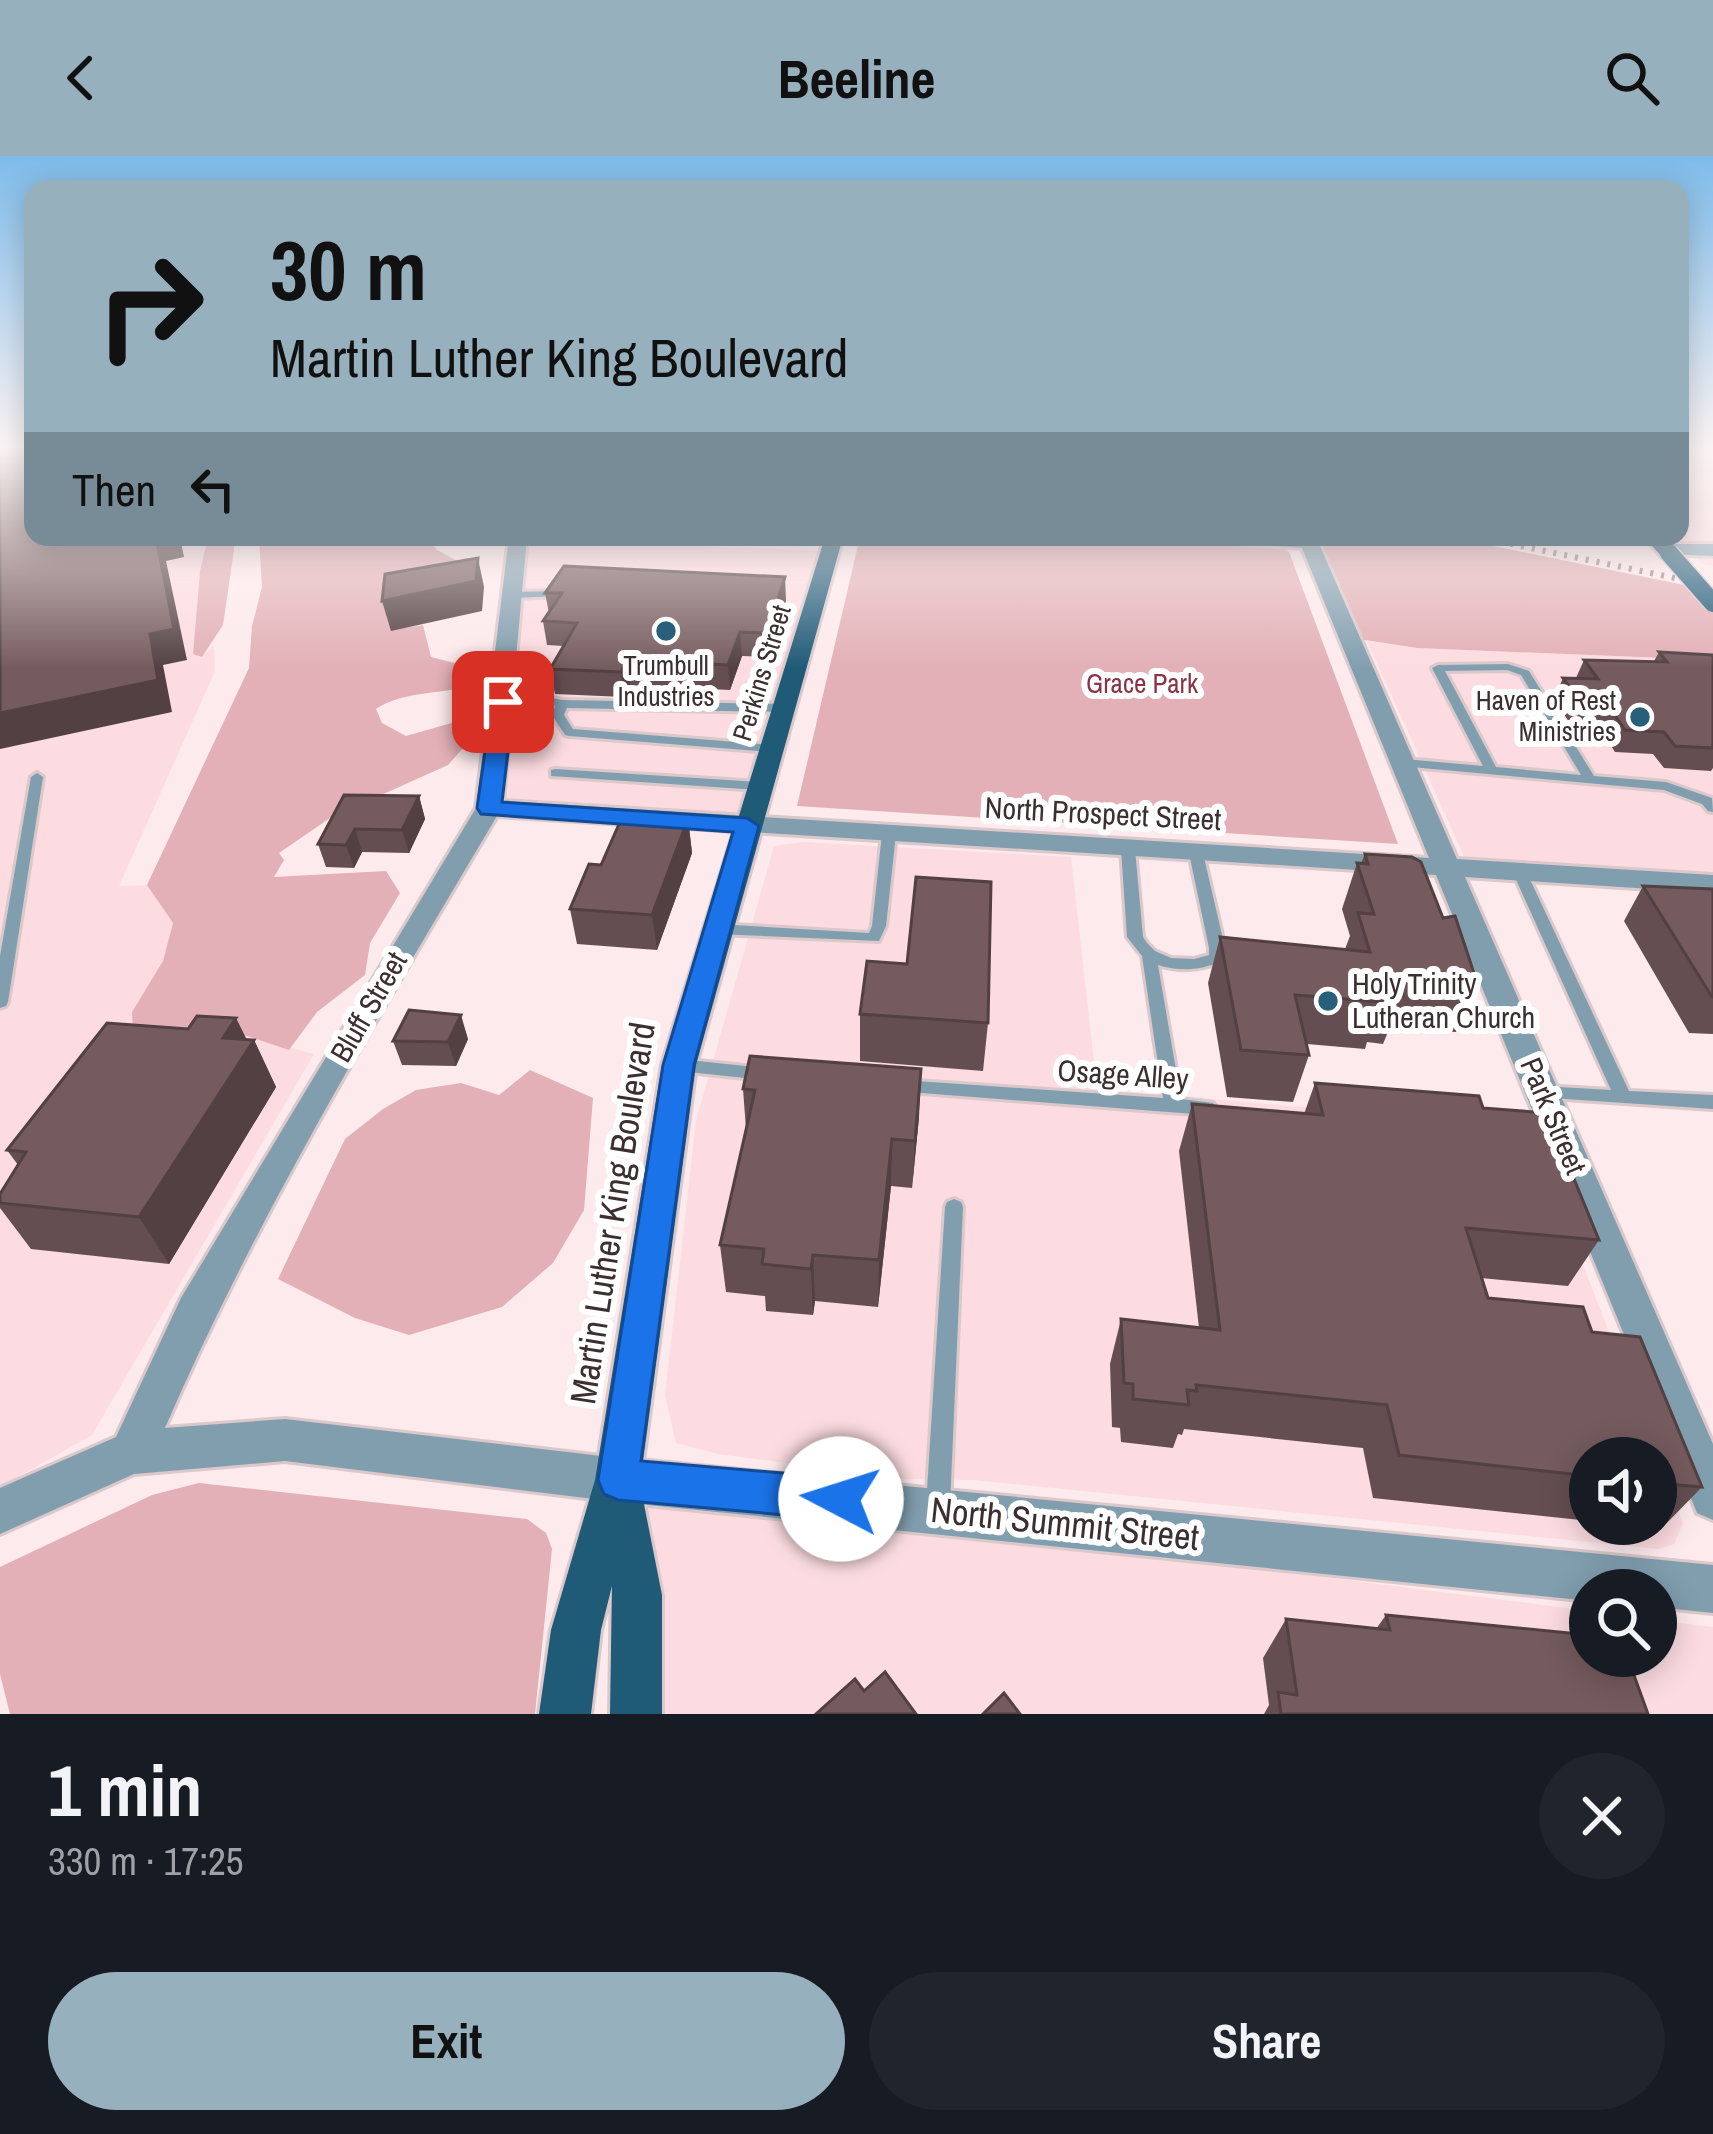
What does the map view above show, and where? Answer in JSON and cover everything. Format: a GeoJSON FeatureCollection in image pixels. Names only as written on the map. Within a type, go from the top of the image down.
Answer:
{"type":"FeatureCollection","features":[{"type":"Feature","properties":{"kind":"main road","name":"Perkins Street"},"geometry":{"type":"LineString","coordinates":[[747,826],[832,546]]}},
{"type":"Feature","properties":{"kind":"main road"},"geometry":{"type":"LineString","coordinates":[[1662,546],[1713,603]]}},
{"type":"Feature","properties":{"kind":"main road","name":"Martin Luther King Boulevard"},"geometry":{"type":"LineString","coordinates":[[565,1714],[576,1630],[618,1480],[679,1065],[747,826]]}},
{"type":"Feature","properties":{"kind":"main road","name":"Martin Luther King Boulevard"},"geometry":{"type":"LineString","coordinates":[[618,1480],[638,1595],[636,1714]]}},
{"type":"Feature","properties":{"kind":"street","name":"Bluff Street"},"geometry":{"type":"LineString","coordinates":[[132,1452],[195,1311],[489,808],[517,546]]}},
{"type":"Feature","properties":{"kind":"street","name":"Park Street"},"geometry":{"type":"LineString","coordinates":[[1311,546],[1542,1092],[1554,1139],[1713,1497]]}},
{"type":"Feature","properties":{"kind":"street"},"geometry":{"type":"LineString","coordinates":[[1662,546],[1713,550]]}},
{"type":"Feature","properties":{"kind":"street","name":"North Prospect Street"},"geometry":{"type":"LineString","coordinates":[[489,808],[1713,884]]}},
{"type":"Feature","properties":{"kind":"street","name":"North Summit Street"},"geometry":{"type":"LineString","coordinates":[[0,1511],[132,1452],[285,1440],[618,1480],[1713,1589]]}},
{"type":"Feature","properties":{"kind":"lane"},"geometry":{"type":"LineString","coordinates":[[512,595],[558,594]]}},
{"type":"Feature","properties":{"kind":"lane"},"geometry":{"type":"LineString","coordinates":[[1491,770],[1438,668],[1508,668],[1525,673],[1590,779]]}},
{"type":"Feature","properties":{"kind":"lane"},"geometry":{"type":"LineString","coordinates":[[503,702],[538,699],[562,704],[782,707]]}},
{"type":"Feature","properties":{"kind":"lane"},"geometry":{"type":"LineString","coordinates":[[562,704],[558,715],[569,732],[770,748]]}},
{"type":"Feature","properties":{"kind":"lane"},"geometry":{"type":"LineString","coordinates":[[1404,763],[1666,786],[1707,801],[1713,808]]}},
{"type":"Feature","properties":{"kind":"lane"},"geometry":{"type":"LineString","coordinates":[[554,773],[759,786]]}},
{"type":"Feature","properties":{"kind":"lane"},"geometry":{"type":"LineString","coordinates":[[0,1002],[38,777]]}},
{"type":"Feature","properties":{"kind":"lane"},"geometry":{"type":"LineString","coordinates":[[717,929],[874,938],[889,834]]}},
{"type":"Feature","properties":{"kind":"lane"},"geometry":{"type":"LineString","coordinates":[[1128,849],[1135,937],[1149,956],[1173,1105]]}},
{"type":"Feature","properties":{"kind":"lane"},"geometry":{"type":"LineString","coordinates":[[1149,956],[1192,965],[1216,958],[1196,853]]}},
{"type":"Feature","properties":{"kind":"lane"},"geometry":{"type":"LineString","coordinates":[[1520,873],[1623,1097]]}},
{"type":"Feature","properties":{"kind":"lane"},"geometry":{"type":"LineString","coordinates":[[679,1065],[793,1077]]}},
{"type":"Feature","properties":{"kind":"lane","name":"Osage Alley"},"geometry":{"type":"LineString","coordinates":[[881,1085],[1229,1109]]}},
{"type":"Feature","properties":{"kind":"lane"},"geometry":{"type":"LineString","coordinates":[[1542,1092],[1713,1102]]}},
{"type":"Feature","properties":{"kind":"lane"},"geometry":{"type":"LineString","coordinates":[[938,1509],[954,1207]]}},
{"type":"Feature","properties":{"kind":"shaded area"},"geometry":{"type":"Polygon","coordinates":[[[0,523],[24,523],[24,546],[206,546],[193,654],[202,657],[214,645],[215,671],[119,886],[147,885],[173,923],[163,961],[132,1012],[187,1047],[247,1036],[314,1054],[92,1435],[0,1487],[0,523]]]}},
{"type":"Feature","properties":{"kind":"shaded area"},"geometry":{"type":"Polygon","coordinates":[[[1689,523],[1713,523],[1713,566],[1702,564],[1685,546],[1689,546],[1689,523]]]}},
{"type":"Feature","properties":{"kind":"shaded area"},"geometry":{"type":"Polygon","coordinates":[[[527,546],[823,551],[737,818],[500,804],[527,546]]]}},
{"type":"Feature","properties":{"kind":"shaded area"},"geometry":{"type":"Polygon","coordinates":[[[1367,641],[1417,648],[1713,660],[1713,876],[1465,859],[1367,641]]]}},
{"type":"Feature","properties":{"kind":"shaded area"},"geometry":{"type":"Polygon","coordinates":[[[804,842],[1071,857],[1097,1089],[1506,1125],[1538,1149],[1650,1437],[1569,1437],[1569,1540],[973,1480],[908,1479],[718,1454],[676,1443],[665,1395],[696,1121],[774,846],[804,842]]]}},
{"type":"Feature","properties":{"kind":"shaded area"},"geometry":{"type":"Polygon","coordinates":[[[632,1489],[1569,1608],[1569,1677],[1677,1677],[1677,1623],[1713,1627],[1713,1714],[648,1714],[632,1489]]]}},
{"type":"Feature","properties":{"kind":"shaded area"},"geometry":{"type":"Polygon","coordinates":[[[1618,1545],[1671,1545],[1658,1549],[1618,1545]]]}},
{"type":"Feature","properties":{"kind":"green space"},"geometry":{"type":"Polygon","coordinates":[[[206,546],[234,546],[223,625],[202,657],[193,654],[206,546]]]}},
{"type":"Feature","properties":{"kind":"green space"},"geometry":{"type":"Polygon","coordinates":[[[260,546],[434,546],[476,571],[391,630],[423,625],[431,657],[478,669],[480,682],[400,698],[376,709],[382,723],[406,736],[455,722],[480,729],[448,765],[330,818],[279,853],[284,860],[274,877],[386,871],[400,893],[370,943],[365,975],[317,1012],[289,1050],[247,1036],[187,1047],[135,1064],[132,1012],[163,961],[173,923],[147,885],[249,668],[252,626],[262,587],[260,546]]]}},
{"type":"Feature","properties":{"kind":"green space","name":"Grace Park"},"geometry":{"type":"Polygon","coordinates":[[[858,546],[1266,546],[1289,552],[1398,844],[797,806],[858,546]]]}},
{"type":"Feature","properties":{"kind":"green space"},"geometry":{"type":"Polygon","coordinates":[[[1311,546],[1493,546],[1699,588],[1713,602],[1713,660],[1417,648],[1352,638],[1311,546]]]}},
{"type":"Feature","properties":{"kind":"green space"},"geometry":{"type":"Polygon","coordinates":[[[530,1070],[593,1098],[584,1210],[553,1263],[502,1307],[409,1335],[355,1318],[278,1279],[345,1139],[416,1090],[461,1083],[499,1095],[530,1070]]]}},
{"type":"Feature","properties":{"kind":"green space"},"geometry":{"type":"Polygon","coordinates":[[[199,1483],[527,1519],[546,1533],[552,1549],[535,1714],[10,1714],[0,1674],[0,1567],[152,1495],[199,1483]]]}},
{"type":"Feature","properties":{"kind":"building"},"geometry":{"type":"Polygon","coordinates":[[[0,523],[24,523],[24,546],[158,546],[174,629],[150,634],[158,680],[0,713],[0,523]]]}},
{"type":"Feature","properties":{"kind":"building"},"geometry":{"type":"Polygon","coordinates":[[[478,558],[476,581],[382,601],[385,574],[478,558]]]}},
{"type":"Feature","properties":{"kind":"building"},"geometry":{"type":"Polygon","coordinates":[[[564,566],[785,577],[767,633],[740,632],[728,665],[627,660],[621,672],[550,669],[577,623],[543,621],[562,593],[545,593],[564,566]]]}},
{"type":"Feature","properties":{"kind":"building","name":"Haven of Rest Ministries"},"geometry":{"type":"Polygon","coordinates":[[[1659,652],[1713,655],[1713,748],[1675,746],[1664,732],[1625,730],[1614,714],[1587,712],[1563,678],[1598,679],[1584,660],[1667,662],[1659,652]]]}},
{"type":"Feature","properties":{"kind":"building"},"geometry":{"type":"Polygon","coordinates":[[[344,795],[419,796],[402,830],[355,829],[346,845],[318,844],[344,795]]]}},
{"type":"Feature","properties":{"kind":"building"},"geometry":{"type":"Polygon","coordinates":[[[623,815],[688,819],[652,915],[570,909],[589,864],[601,865],[623,815]]]}},
{"type":"Feature","properties":{"kind":"building"},"geometry":{"type":"Polygon","coordinates":[[[1365,854],[1412,857],[1421,862],[1443,918],[1455,916],[1478,985],[1397,979],[1403,996],[1381,995],[1383,1002],[1295,995],[1309,1055],[1241,1050],[1220,937],[1370,952],[1358,913],[1374,914],[1357,863],[1368,864],[1365,854]]]}},
{"type":"Feature","properties":{"kind":"building"},"geometry":{"type":"Polygon","coordinates":[[[916,877],[991,882],[988,1023],[860,1014],[867,961],[907,964],[916,877]]]}},
{"type":"Feature","properties":{"kind":"building"},"geometry":{"type":"Polygon","coordinates":[[[1643,886],[1713,889],[1713,997],[1712,997],[1643,886]]]}},
{"type":"Feature","properties":{"kind":"building"},"geometry":{"type":"Polygon","coordinates":[[[409,1010],[461,1015],[448,1042],[393,1041],[409,1010]]]}},
{"type":"Feature","properties":{"kind":"building"},"geometry":{"type":"Polygon","coordinates":[[[197,1016],[236,1018],[223,1038],[254,1040],[139,1217],[0,1203],[0,1194],[26,1152],[7,1150],[107,1023],[188,1029],[197,1016]]]}},
{"type":"Feature","properties":{"kind":"building"},"geometry":{"type":"Polygon","coordinates":[[[750,1056],[921,1069],[915,1141],[892,1139],[879,1260],[813,1255],[811,1269],[762,1264],[764,1249],[720,1245],[755,1090],[743,1089],[750,1056]]]}},
{"type":"Feature","properties":{"kind":"building"},"geometry":{"type":"Polygon","coordinates":[[[1315,1083],[1479,1096],[1483,1108],[1547,1113],[1599,1240],[1466,1228],[1488,1298],[1583,1307],[1592,1332],[1640,1337],[1702,1487],[1677,1485],[1677,1437],[1569,1437],[1569,1474],[1399,1455],[1387,1405],[1196,1385],[1197,1391],[1187,1390],[1189,1405],[1133,1399],[1133,1384],[1124,1383],[1121,1319],[1220,1330],[1192,1104],[1323,1115],[1315,1083]]]}},
{"type":"Feature","properties":{"kind":"building"},"geometry":{"type":"Polygon","coordinates":[[[1386,1615],[1569,1633],[1569,1677],[1635,1677],[1648,1714],[1281,1714],[1278,1692],[1297,1695],[1286,1619],[1390,1630],[1386,1615]]]}},
{"type":"Feature","properties":{"kind":"building"},"geometry":{"type":"Polygon","coordinates":[[[885,1672],[916,1714],[816,1714],[855,1679],[864,1691],[885,1672]]]}},
{"type":"Feature","properties":{"kind":"building"},"geometry":{"type":"Polygon","coordinates":[[[1004,1693],[1020,1714],[983,1714],[1004,1693]]]}},
{"type":"Feature","properties":{"kind":"railway"},"geometry":{"type":"LineString","coordinates":[[1521,546],[1713,586]]}},
{"type":"Feature","properties":{"kind":"place","name":"Trumbull Industries"},"geometry":{"type":"Point","coordinates":[666,631]}},
{"type":"Feature","properties":{"kind":"place","name":"Haven of Rest Ministries"},"geometry":{"type":"Point","coordinates":[1640,717]}},
{"type":"Feature","properties":{"kind":"place","name":"Holy Trinity Lutheran Church"},"geometry":{"type":"Point","coordinates":[1328,1001]}},
{"type":"Feature","properties":{"kind":"route"},"geometry":{"type":"LineString","coordinates":[[503,702],[489,808],[747,826],[679,1065],[618,1480],[841,1499]]}}]}
